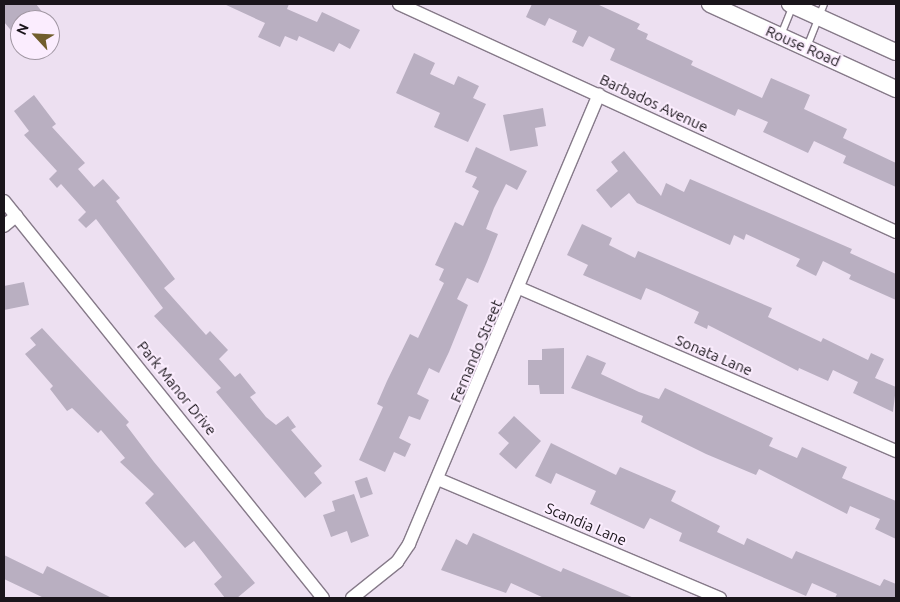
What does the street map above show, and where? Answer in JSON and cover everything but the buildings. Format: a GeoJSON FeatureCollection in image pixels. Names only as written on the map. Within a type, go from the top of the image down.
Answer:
{"type":"FeatureCollection","features":[{"type":"Feature","properties":{"kind":"street","name":"Barbados Avenue"},"geometry":{"type":"LineString","coordinates":[[399,4],[896,232]]}},
{"type":"Feature","properties":{"kind":"street","name":"Rouse Road"},"geometry":{"type":"LineString","coordinates":[[710,4],[896,89]]}},
{"type":"Feature","properties":{"kind":"street"},"geometry":{"type":"LineString","coordinates":[[792,4],[822,10],[896,52]]}},
{"type":"Feature","properties":{"kind":"street","name":"Fernando Street"},"geometry":{"type":"LineString","coordinates":[[352,598],[397,562],[440,480],[598,95]]}},
{"type":"Feature","properties":{"kind":"street","name":"Park Manor Drive"},"geometry":{"type":"LineString","coordinates":[[4,200],[323,598]]}},
{"type":"Feature","properties":{"kind":"street"},"geometry":{"type":"LineString","coordinates":[[4,226],[16,216]]}},
{"type":"Feature","properties":{"kind":"street","name":"Sonata Lane"},"geometry":{"type":"LineString","coordinates":[[519,288],[896,451]]}},
{"type":"Feature","properties":{"kind":"street","name":"Scandia Lane"},"geometry":{"type":"LineString","coordinates":[[440,480],[720,598]]}},
{"type":"Feature","properties":{"kind":"lane"},"geometry":{"type":"LineString","coordinates":[[780,36],[792,4]]}},
{"type":"Feature","properties":{"kind":"lane"},"geometry":{"type":"LineString","coordinates":[[807,48],[822,10]]}}]}
